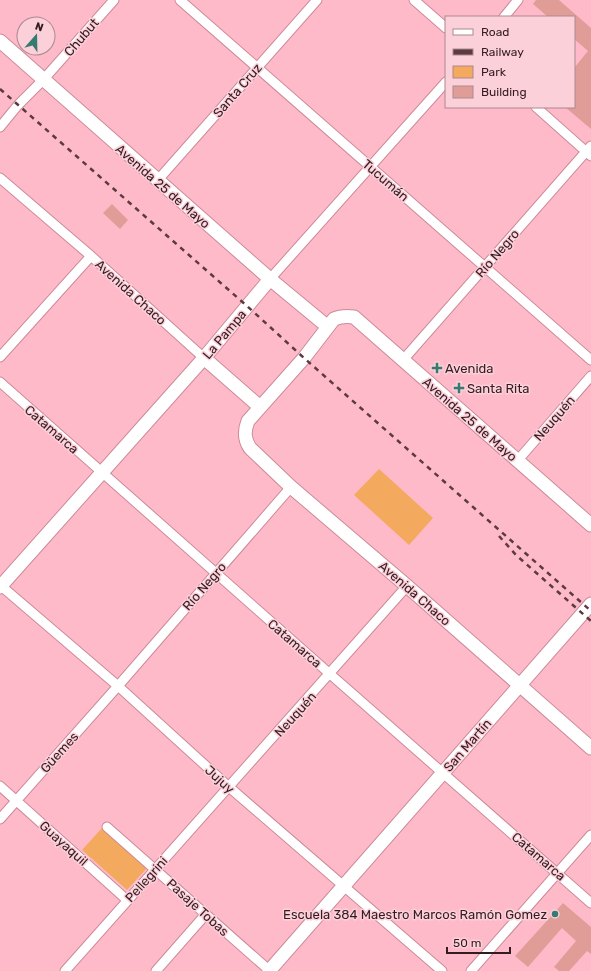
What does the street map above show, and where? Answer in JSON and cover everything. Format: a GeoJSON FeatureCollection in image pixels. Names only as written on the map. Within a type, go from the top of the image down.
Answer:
{"type":"FeatureCollection","features":[{"type":"Feature","properties":{"kind":"street","name":"Chubut"},"geometry":{"type":"LineString","coordinates":[[0,127],[18,105],[43,80],[114,0]]}},
{"type":"Feature","properties":{"kind":"street","name":"Tucumán"},"geometry":{"type":"LineString","coordinates":[[180,0],[591,360]]}},
{"type":"Feature","properties":{"kind":"street","name":"Santa Cruz"},"geometry":{"type":"LineString","coordinates":[[157,181],[317,0]]}},
{"type":"Feature","properties":{"kind":"street"},"geometry":{"type":"LineString","coordinates":[[414,0],[445,27]]}},
{"type":"Feature","properties":{"kind":"street"},"geometry":{"type":"LineString","coordinates":[[505,16],[518,0]]}},
{"type":"Feature","properties":{"kind":"street","name":"Avenida 25 de Mayo"},"geometry":{"type":"LineString","coordinates":[[0,41],[157,181],[270,279],[328,326],[334,319],[340,317],[347,316],[360,321],[591,525]]}},
{"type":"Feature","properties":{"kind":"street","name":"La Pampa"},"geometry":{"type":"LineString","coordinates":[[0,586],[204,358],[270,279],[445,83]]}},
{"type":"Feature","properties":{"kind":"street"},"geometry":{"type":"LineString","coordinates":[[537,108],[589,151]]}},
{"type":"Feature","properties":{"kind":"street","name":"Río Negro"},"geometry":{"type":"LineString","coordinates":[[403,360],[589,151]]}},
{"type":"Feature","properties":{"kind":"street","name":"Avenida Chaco"},"geometry":{"type":"LineString","coordinates":[[0,178],[91,256],[260,407],[248,421],[246,428],[246,442],[250,448],[291,487],[407,586],[591,748]]}},
{"type":"Feature","properties":{"kind":"street"},"geometry":{"type":"LineString","coordinates":[[0,357],[91,256]]}},
{"type":"Feature","properties":{"kind":"street"},"geometry":{"type":"LineString","coordinates":[[260,407],[304,358],[328,326]]}},
{"type":"Feature","properties":{"kind":"street","name":"Neuquén"},"geometry":{"type":"LineString","coordinates":[[518,460],[591,376]]}},
{"type":"Feature","properties":{"kind":"street","name":"Catamarca"},"geometry":{"type":"LineString","coordinates":[[0,382],[591,903]]}},
{"type":"Feature","properties":{"kind":"street","name":"Río Negro"},"geometry":{"type":"LineString","coordinates":[[118,686],[291,487]]}},
{"type":"Feature","properties":{"kind":"street","name":"Jujuy"},"geometry":{"type":"LineString","coordinates":[[0,586],[118,686],[229,787],[442,971]]}},
{"type":"Feature","properties":{"kind":"street","name":"Neuquén"},"geometry":{"type":"LineString","coordinates":[[229,787],[407,586]]}},
{"type":"Feature","properties":{"kind":"street","name":"San Martín"},"geometry":{"type":"LineString","coordinates":[[269,971],[519,684],[591,604]]}},
{"type":"Feature","properties":{"kind":"street","name":"Güemes"},"geometry":{"type":"LineString","coordinates":[[0,819],[118,686]]}},
{"type":"Feature","properties":{"kind":"street","name":"Guayaquil"},"geometry":{"type":"LineString","coordinates":[[0,786],[127,900]]}},
{"type":"Feature","properties":{"kind":"street","name":"Pellegrini"},"geometry":{"type":"LineString","coordinates":[[65,971],[229,787]]}},
{"type":"Feature","properties":{"kind":"street","name":"Pasaje Tobas"},"geometry":{"type":"LineString","coordinates":[[108,827],[269,971]]}},
{"type":"Feature","properties":{"kind":"street"},"geometry":{"type":"LineString","coordinates":[[470,971],[591,836]]}},
{"type":"Feature","properties":{"kind":"street"},"geometry":{"type":"LineString","coordinates":[[156,971],[206,914]]}},
{"type":"Feature","properties":{"kind":"green space"},"geometry":{"type":"Polygon","coordinates":[[[379,469],[433,518],[409,545],[354,495],[379,469]]]}},
{"type":"Feature","properties":{"kind":"green space"},"geometry":{"type":"Polygon","coordinates":[[[102,828],[147,868],[127,890],[82,850],[102,828]]]}},
{"type":"Feature","properties":{"kind":"building"},"geometry":{"type":"Polygon","coordinates":[[[536,0],[559,0],[591,28],[591,129],[566,108],[575,108],[575,67],[588,51],[575,40],[575,16],[547,16],[533,4],[536,0]]]}},
{"type":"Feature","properties":{"kind":"building"},"geometry":{"type":"Polygon","coordinates":[[[112,204],[128,220],[120,229],[103,213],[112,204]]]}},
{"type":"Feature","properties":{"kind":"building"},"geometry":{"type":"Polygon","coordinates":[[[563,903],[591,927],[591,954],[587,951],[569,971],[559,971],[554,967],[576,941],[562,928],[528,967],[515,956],[563,903]]]}},
{"type":"Feature","properties":{"kind":"railway"},"geometry":{"type":"LineString","coordinates":[[0,89],[591,611]]}},
{"type":"Feature","properties":{"kind":"railway"},"geometry":{"type":"LineString","coordinates":[[499,536],[516,555],[591,621]]}},
{"type":"Feature","properties":{"kind":"place","name":"Avenida"},"geometry":{"type":"Point","coordinates":[437,368]}},
{"type":"Feature","properties":{"kind":"place","name":"Santa Rita"},"geometry":{"type":"Point","coordinates":[459,388]}},
{"type":"Feature","properties":{"kind":"place","name":"Escuela 384 Maestro Marcos Ramón Gomez"},"geometry":{"type":"Point","coordinates":[555,914]}}]}
